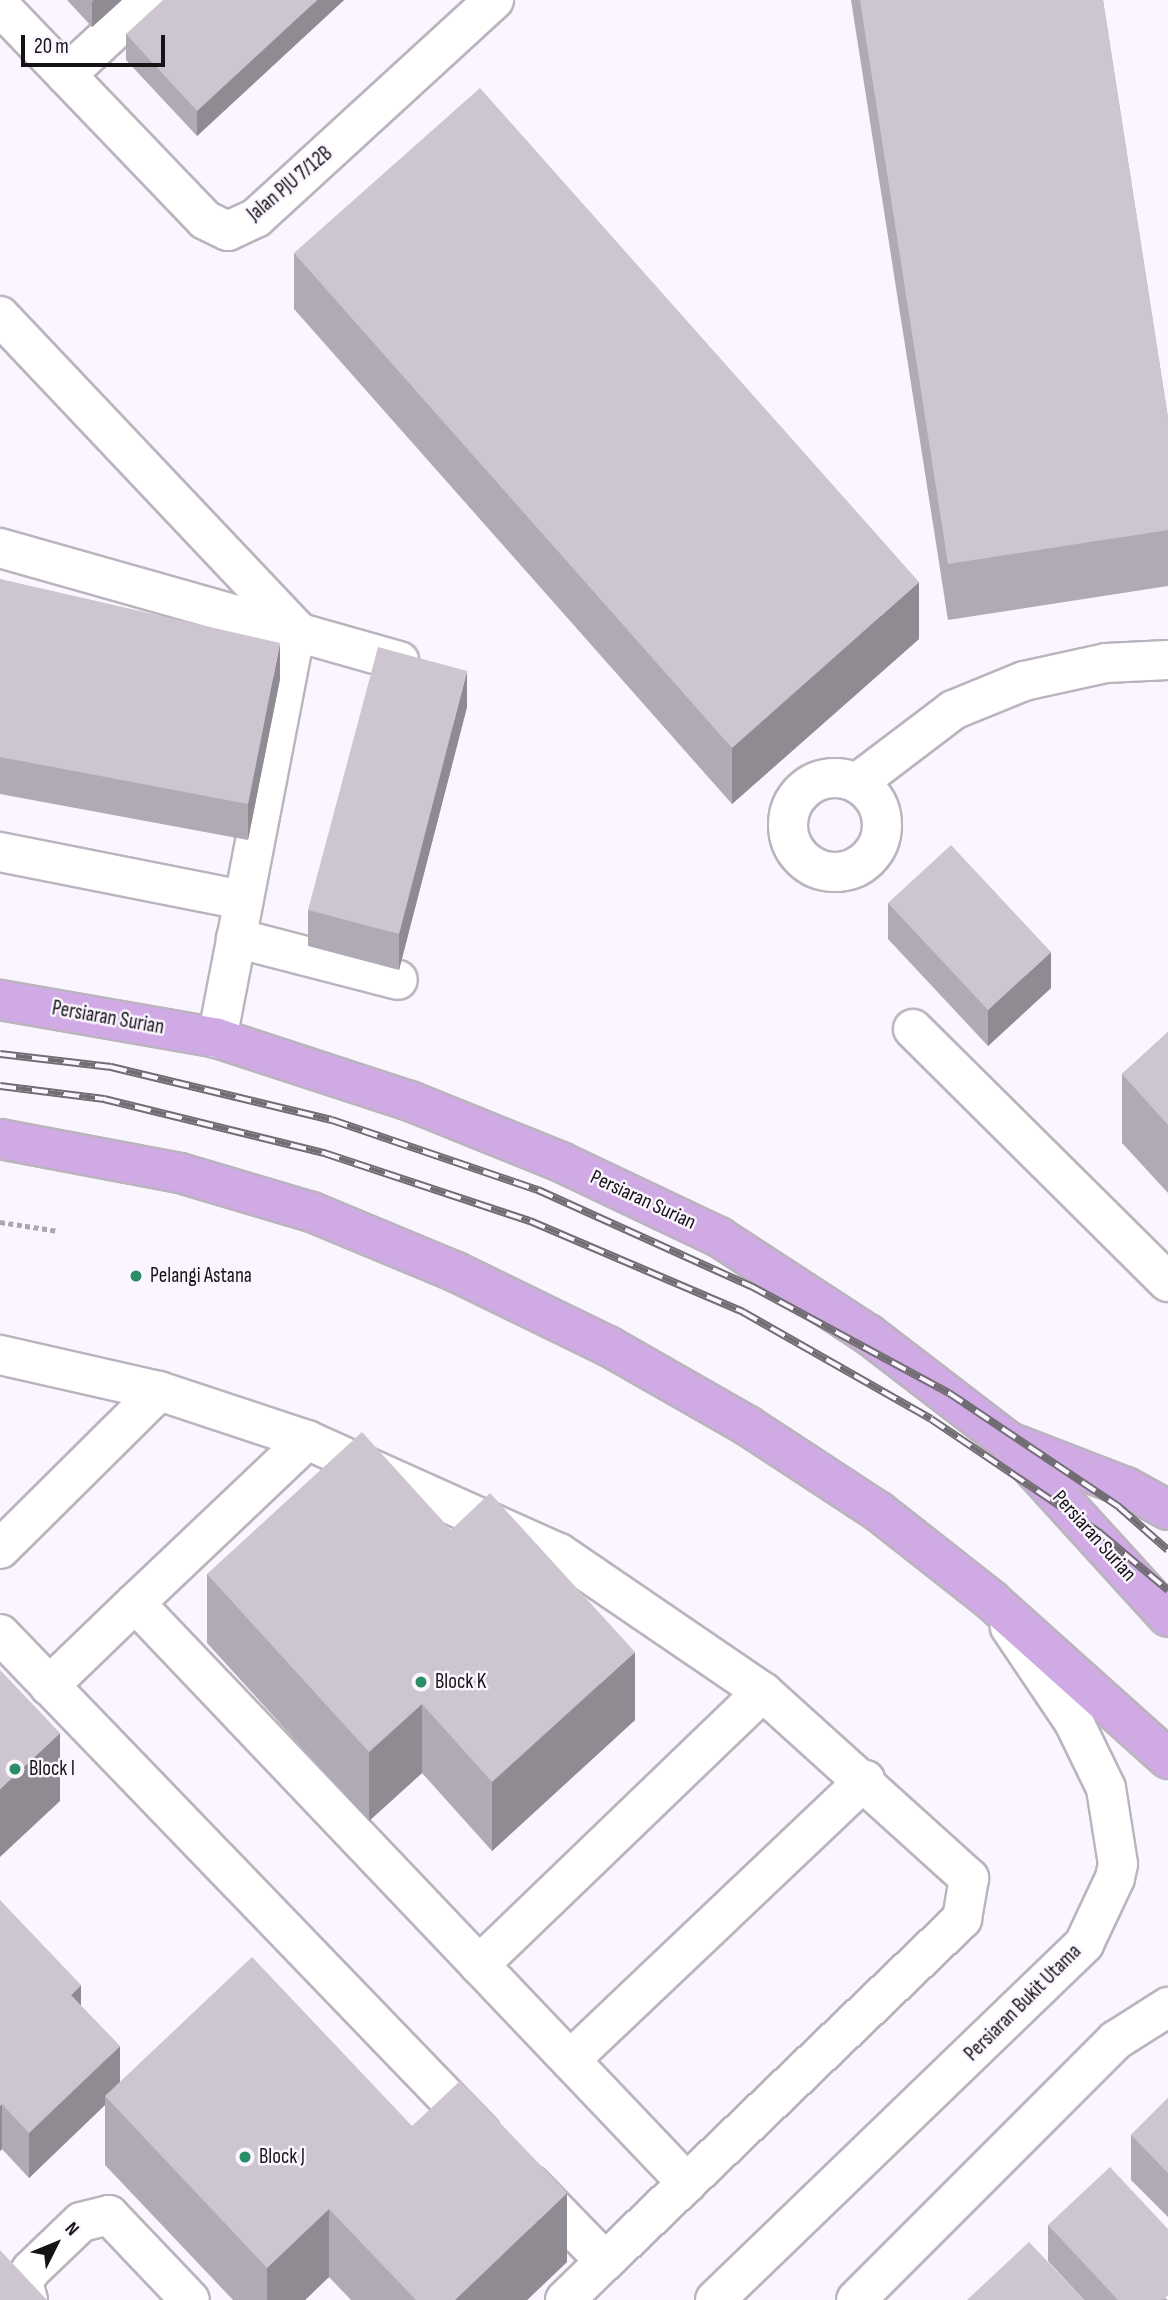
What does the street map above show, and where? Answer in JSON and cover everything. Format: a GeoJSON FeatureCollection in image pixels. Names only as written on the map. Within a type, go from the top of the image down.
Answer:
{"type":"FeatureCollection","features":[{"type":"Feature","properties":{"kind":"main road","name":"Persiaran Surian"},"geometry":{"type":"LineString","coordinates":[[0,1000],[217,1038],[422,1106],[561,1162],[719,1237],[868,1334],[1009,1442],[1168,1617]]}},
{"type":"Feature","properties":{"kind":"main road"},"geometry":{"type":"LineString","coordinates":[[0,1139],[180,1172],[312,1212],[456,1272],[608,1346],[748,1426],[878,1510],[990,1600],[1168,1759]]}},
{"type":"Feature","properties":{"kind":"main road"},"geometry":{"type":"LineString","coordinates":[[1009,1442],[1126,1487],[1168,1510]]}},
{"type":"Feature","properties":{"kind":"street"},"geometry":{"type":"LineString","coordinates":[[66,75],[147,0]]}},
{"type":"Feature","properties":{"kind":"street","name":"Jalan PJU 7/12B"},"geometry":{"type":"LineString","coordinates":[[0,6],[205,220],[228,231],[256,218],[494,0]]}},
{"type":"Feature","properties":{"kind":"street"},"geometry":{"type":"LineString","coordinates":[[0,316],[296,629]]}},
{"type":"Feature","properties":{"kind":"street"},"geometry":{"type":"LineString","coordinates":[[0,548],[296,629],[398,661]]}},
{"type":"Feature","properties":{"kind":"street"},"geometry":{"type":"LineString","coordinates":[[217,1038],[296,629]]}},
{"type":"Feature","properties":{"kind":"street"},"geometry":{"type":"LineString","coordinates":[[858,783],[953,710],[1024,681],[1106,663],[1168,660]]}},
{"type":"Feature","properties":{"kind":"street"},"geometry":{"type":"LineString","coordinates":[[0,852],[243,900]]}},
{"type":"Feature","properties":{"kind":"street"},"geometry":{"type":"LineString","coordinates":[[236,938],[398,980]]}},
{"type":"Feature","properties":{"kind":"street"},"geometry":{"type":"LineString","coordinates":[[913,1029],[1168,1282]]}},
{"type":"Feature","properties":{"kind":"street"},"geometry":{"type":"LineString","coordinates":[[7,1363],[159,1391],[307,1440],[559,1553],[763,1692],[865,1780],[969,1878],[962,1919],[565,2300]]}},
{"type":"Feature","properties":{"kind":"street"},"geometry":{"type":"LineString","coordinates":[[0,1549],[159,1391]]}},
{"type":"Feature","properties":{"kind":"street"},"geometry":{"type":"LineString","coordinates":[[49,1686],[307,1440]]}},
{"type":"Feature","properties":{"kind":"street","name":"Persiaran Bukit Utama"},"geometry":{"type":"LineString","coordinates":[[715,2300],[1084,1944],[1115,1878],[1118,1864],[1106,1788],[1074,1722],[990,1600]]}},
{"type":"Feature","properties":{"kind":"street"},"geometry":{"type":"LineString","coordinates":[[135,1603],[687,2182]]}},
{"type":"Feature","properties":{"kind":"street"},"geometry":{"type":"LineString","coordinates":[[0,1634],[605,2262]]}},
{"type":"Feature","properties":{"kind":"street"},"geometry":{"type":"LineString","coordinates":[[480,1965],[763,1692]]}},
{"type":"Feature","properties":{"kind":"street"},"geometry":{"type":"LineString","coordinates":[[570,2060],[865,1780]]}},
{"type":"Feature","properties":{"kind":"street"},"geometry":{"type":"LineString","coordinates":[[856,2300],[1116,2040],[1168,2007]]}},
{"type":"Feature","properties":{"kind":"street"},"geometry":{"type":"LineString","coordinates":[[28,2300],[23,2282],[31,2270],[81,2222],[109,2215],[190,2300]]}},
{"type":"Feature","properties":{"kind":"path"},"geometry":{"type":"LineString","coordinates":[[0,1222],[58,1231]]}},
{"type":"Feature","properties":{"kind":"building"},"geometry":{"type":"Polygon","coordinates":[[[163,0],[317,0],[197,111],[126,34],[163,0]]]}},
{"type":"Feature","properties":{"kind":"building"},"geometry":{"type":"Polygon","coordinates":[[[860,0],[1103,0],[1168,418],[1168,530],[948,564],[860,0]]]}},
{"type":"Feature","properties":{"kind":"building"},"geometry":{"type":"Polygon","coordinates":[[[480,88],[919,582],[732,748],[294,253],[480,88]]]}},
{"type":"Feature","properties":{"kind":"building"},"geometry":{"type":"Polygon","coordinates":[[[0,579],[280,643],[248,804],[0,757],[0,579]]]}},
{"type":"Feature","properties":{"kind":"building"},"geometry":{"type":"Polygon","coordinates":[[[378,647],[467,671],[399,934],[308,910],[378,647]]]}},
{"type":"Feature","properties":{"kind":"building"},"geometry":{"type":"Polygon","coordinates":[[[951,845],[1051,952],[988,1010],[888,903],[951,845]]]}},
{"type":"Feature","properties":{"kind":"building"},"geometry":{"type":"Polygon","coordinates":[[[1168,1032],[1168,1125],[1122,1074],[1168,1032]]]}},
{"type":"Feature","properties":{"kind":"building","name":"Block K"},"geometry":{"type":"Polygon","coordinates":[[[362,1432],[451,1530],[490,1493],[635,1652],[492,1782],[422,1704],[369,1752],[207,1574],[362,1432]]]}},
{"type":"Feature","properties":{"kind":"building"},"geometry":{"type":"Polygon","coordinates":[[[0,1670],[60,1733],[0,1789],[0,1670]]]}},
{"type":"Feature","properties":{"kind":"building"},"geometry":{"type":"Polygon","coordinates":[[[0,1900],[81,1985],[71,1995],[120,2046],[29,2133],[2,2104],[0,2106],[0,1900]]]}},
{"type":"Feature","properties":{"kind":"building","name":"Block J"},"geometry":{"type":"Polygon","coordinates":[[[252,1957],[412,2126],[460,2081],[567,2193],[455,2300],[416,2300],[329,2209],[267,2268],[105,2096],[252,1957]]]}},
{"type":"Feature","properties":{"kind":"building"},"geometry":{"type":"Polygon","coordinates":[[[1168,2098],[1168,2173],[1131,2135],[1168,2098]]]}},
{"type":"Feature","properties":{"kind":"building"},"geometry":{"type":"Polygon","coordinates":[[[1110,2167],[1168,2229],[1168,2295],[1163,2300],[1118,2300],[1048,2225],[1110,2167]]]}},
{"type":"Feature","properties":{"kind":"building"},"geometry":{"type":"Polygon","coordinates":[[[1029,2242],[1084,2300],[967,2300],[1029,2242]]]}},
{"type":"Feature","properties":{"kind":"building"},"geometry":{"type":"Polygon","coordinates":[[[0,2250],[47,2300],[0,2300],[0,2250]]]}},
{"type":"Feature","properties":{"kind":"railway"},"geometry":{"type":"LineString","coordinates":[[0,1054],[111,1067],[332,1120],[538,1190],[751,1286],[949,1393],[1119,1507],[1168,1550]]}},
{"type":"Feature","properties":{"kind":"railway"},"geometry":{"type":"LineString","coordinates":[[0,1086],[104,1099],[324,1153],[530,1221],[743,1312],[931,1419],[1100,1533],[1168,1590]]}},
{"type":"Feature","properties":{"kind":"place","name":"Pelangi Astana"},"geometry":{"type":"Point","coordinates":[136,1276]}},
{"type":"Feature","properties":{"kind":"place","name":"Block K"},"geometry":{"type":"Point","coordinates":[421,1682]}},
{"type":"Feature","properties":{"kind":"place","name":"Block I"},"geometry":{"type":"Point","coordinates":[15,1769]}},
{"type":"Feature","properties":{"kind":"place","name":"Block J"},"geometry":{"type":"Point","coordinates":[245,2157]}}]}
